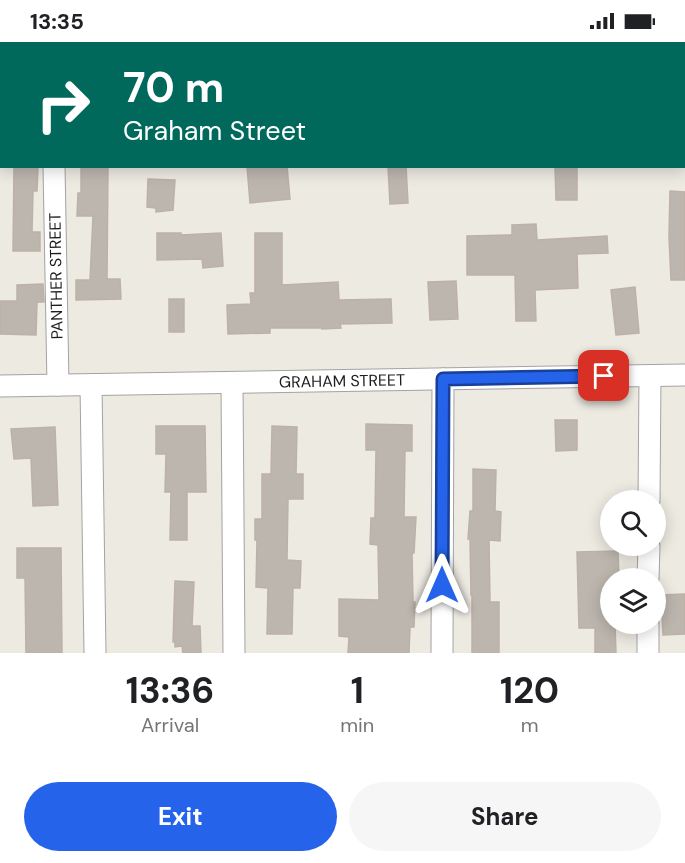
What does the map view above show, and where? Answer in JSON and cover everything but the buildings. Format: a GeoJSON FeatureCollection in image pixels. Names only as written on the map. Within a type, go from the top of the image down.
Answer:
{"type":"FeatureCollection","features":[{"type":"Feature","properties":{"kind":"street","name":"PANTHER STREET"},"geometry":{"type":"LineString","coordinates":[[54,168],[58,386]]}},
{"type":"Feature","properties":{"kind":"street","name":"GRAHAM STREET"},"geometry":{"type":"LineString","coordinates":[[0,386],[685,375]]}},
{"type":"Feature","properties":{"kind":"street"},"geometry":{"type":"LineString","coordinates":[[649,490],[650,376]]}},
{"type":"Feature","properties":{"kind":"street"},"geometry":{"type":"LineString","coordinates":[[442,653],[443,379]]}},
{"type":"Feature","properties":{"kind":"street"},"geometry":{"type":"LineString","coordinates":[[232,382],[234,653]]}},
{"type":"Feature","properties":{"kind":"street"},"geometry":{"type":"LineString","coordinates":[[91,385],[95,653]]}},
{"type":"Feature","properties":{"kind":"street"},"geometry":{"type":"LineString","coordinates":[[648,634],[648,653]]}},
{"type":"Feature","properties":{"kind":"route"},"geometry":{"type":"LineString","coordinates":[[442,585],[443,379],[604,376]]}}]}
